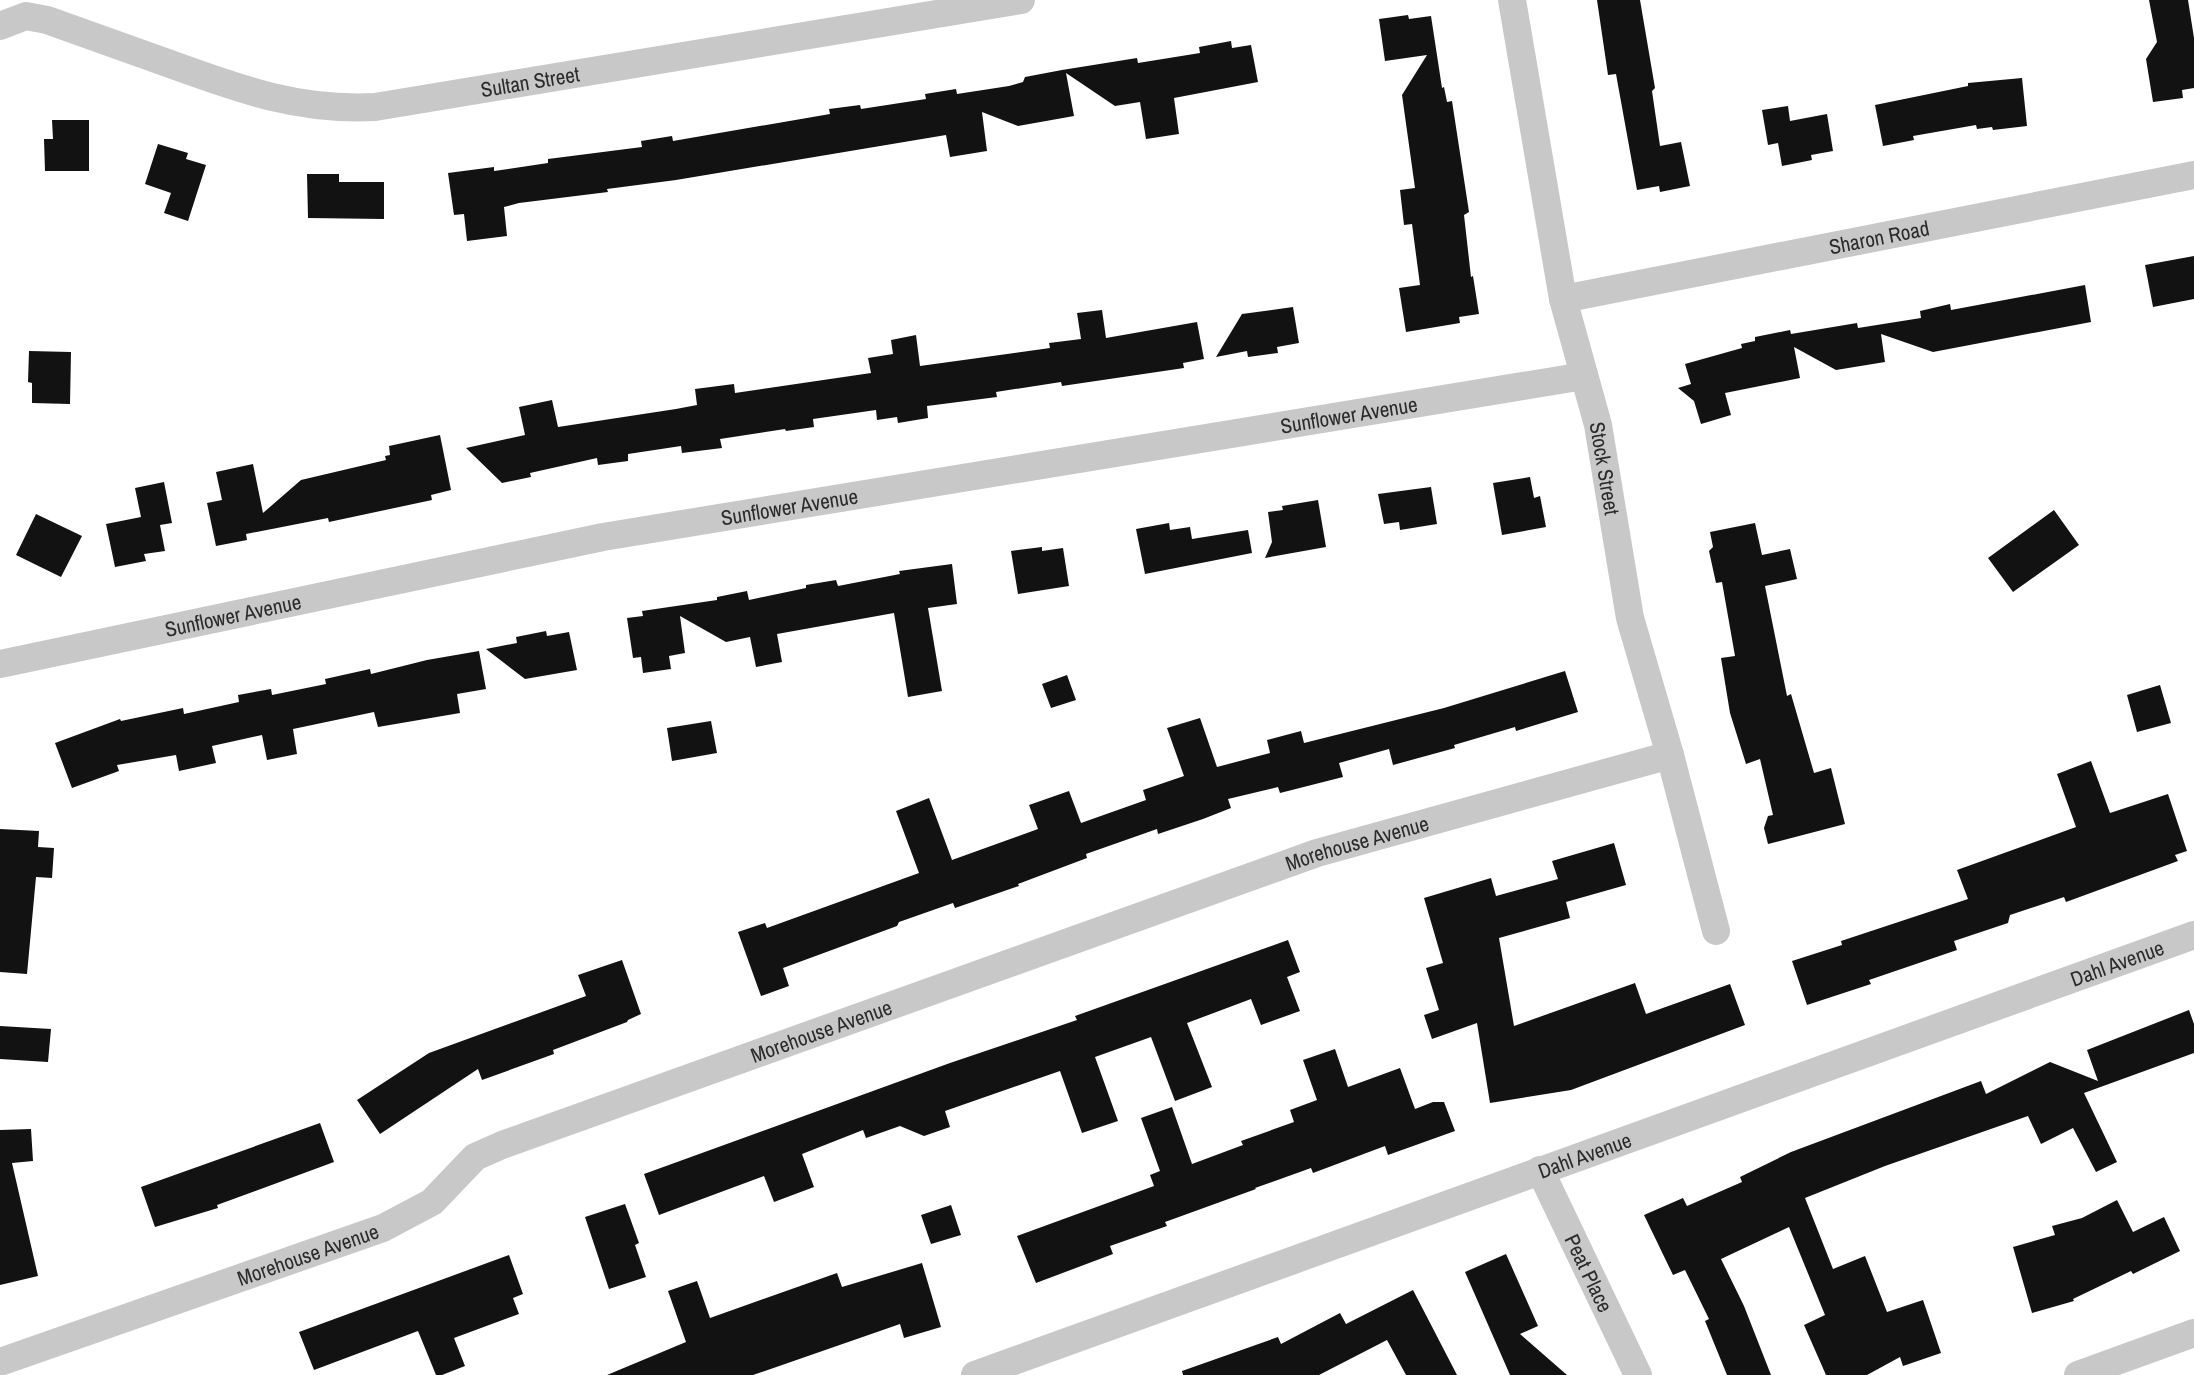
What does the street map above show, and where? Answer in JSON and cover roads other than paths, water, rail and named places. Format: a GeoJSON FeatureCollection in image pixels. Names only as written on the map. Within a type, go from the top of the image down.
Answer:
{"type":"FeatureCollection","features":[{"type":"Feature","properties":{"kind":"street","name":"Sultan Street"},"geometry":{"type":"LineString","coordinates":[[0,26],[26,16],[47,20],[263,96],[325,107],[348,108],[375,107],[1021,0]]}},
{"type":"Feature","properties":{"kind":"street","name":"Stock Street"},"geometry":{"type":"LineString","coordinates":[[1512,0],[1563,299],[1598,425],[1630,618],[1670,755],[1716,931]]}},
{"type":"Feature","properties":{"kind":"street","name":"Sharon Road"},"geometry":{"type":"LineString","coordinates":[[1563,299],[2194,174]]}},
{"type":"Feature","properties":{"kind":"street","name":"Sunflower Avenue"},"geometry":{"type":"LineString","coordinates":[[0,664],[603,537],[1584,376]]}},
{"type":"Feature","properties":{"kind":"street","name":"Morehouse Avenue"},"geometry":{"type":"LineString","coordinates":[[0,1362],[383,1228],[432,1202],[475,1157],[502,1145],[1317,853],[1670,755]]}},
{"type":"Feature","properties":{"kind":"street","name":"Dahl Avenue"},"geometry":{"type":"LineString","coordinates":[[975,1375],[2194,935]]}},
{"type":"Feature","properties":{"kind":"street","name":"Peat Place"},"geometry":{"type":"LineString","coordinates":[[1541,1170],[1638,1375]]}},
{"type":"Feature","properties":{"kind":"street"},"geometry":{"type":"LineString","coordinates":[[2078,1375],[2194,1333]]}}]}
